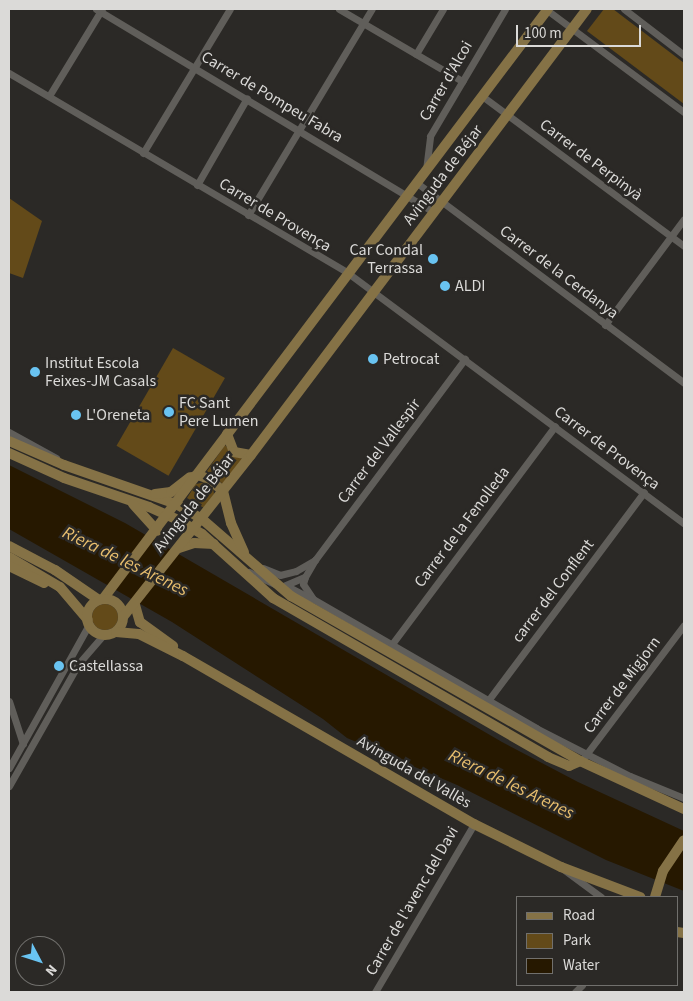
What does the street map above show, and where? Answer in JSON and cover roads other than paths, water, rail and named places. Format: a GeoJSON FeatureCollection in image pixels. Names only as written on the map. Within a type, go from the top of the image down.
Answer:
{"type":"FeatureCollection","features":[{"type":"Feature","properties":{"kind":"main road","name":"Avinguda de Béjar"},"geometry":{"type":"LineString","coordinates":[[123,618],[202,519],[225,495],[235,476],[587,9]]}},
{"type":"Feature","properties":{"kind":"main road","name":"Avinguda de Béjar"},"geometry":{"type":"LineString","coordinates":[[101,600],[112,590],[157,531],[198,475],[205,462],[547,10]]}},
{"type":"Feature","properties":{"kind":"main road","name":"Avinguda de Béjar"},"geometry":{"type":"LineString","coordinates":[[227,434],[234,452],[251,455]]}},
{"type":"Feature","properties":{"kind":"main road"},"geometry":{"type":"LineString","coordinates":[[9,441],[64,465],[176,504],[202,519],[272,580],[486,704],[584,758],[684,809]]}},
{"type":"Feature","properties":{"kind":"main road"},"geometry":{"type":"LineString","coordinates":[[9,453],[64,478],[168,515],[194,529],[214,544],[273,598],[529,746],[569,766],[584,758]]}},
{"type":"Feature","properties":{"kind":"main road"},"geometry":{"type":"LineString","coordinates":[[149,494],[171,492],[187,480],[205,462]]}},
{"type":"Feature","properties":{"kind":"main road"},"geometry":{"type":"LineString","coordinates":[[187,480],[198,475],[209,479],[225,495],[231,523],[246,557]]}},
{"type":"Feature","properties":{"kind":"main road"},"geometry":{"type":"LineString","coordinates":[[130,501],[146,515],[157,531]]}},
{"type":"Feature","properties":{"kind":"main road"},"geometry":{"type":"LineString","coordinates":[[178,548],[194,543],[214,544]]}},
{"type":"Feature","properties":{"kind":"main road"},"geometry":{"type":"LineString","coordinates":[[9,546],[55,570],[101,600],[116,603],[123,618]]}},
{"type":"Feature","properties":{"kind":"main road"},"geometry":{"type":"LineString","coordinates":[[9,557],[60,587],[88,622],[103,635],[116,632],[123,618]]}},
{"type":"Feature","properties":{"kind":"main road"},"geometry":{"type":"LineString","coordinates":[[9,566],[50,586],[60,587]]}},
{"type":"Feature","properties":{"kind":"main road"},"geometry":{"type":"LineString","coordinates":[[88,622],[89,610],[101,600]]}},
{"type":"Feature","properties":{"kind":"main road"},"geometry":{"type":"LineString","coordinates":[[123,618],[140,622],[135,604]]}},
{"type":"Feature","properties":{"kind":"main road","name":"Avinguda del Vallès"},"geometry":{"type":"LineString","coordinates":[[140,622],[183,656]]}},
{"type":"Feature","properties":{"kind":"main road","name":"Avinguda del Vallès"},"geometry":{"type":"LineString","coordinates":[[116,632],[139,634],[183,656],[474,824],[561,867],[637,896]]}},
{"type":"Feature","properties":{"kind":"main road"},"geometry":{"type":"LineString","coordinates":[[655,896],[663,871],[684,840]]}},
{"type":"Feature","properties":{"kind":"street"},"geometry":{"type":"LineString","coordinates":[[143,153],[230,9]]}},
{"type":"Feature","properties":{"kind":"street"},"geometry":{"type":"LineString","coordinates":[[339,9],[462,81]]}},
{"type":"Feature","properties":{"kind":"street"},"geometry":{"type":"LineString","coordinates":[[248,215],[372,9]]}},
{"type":"Feature","properties":{"kind":"street"},"geometry":{"type":"LineString","coordinates":[[416,54],[443,9]]}},
{"type":"Feature","properties":{"kind":"street","name":"Carrer d'Alcoi"},"geometry":{"type":"LineString","coordinates":[[425,172],[430,136],[505,9]]}},
{"type":"Feature","properties":{"kind":"street"},"geometry":{"type":"LineString","coordinates":[[624,9],[684,55]]}},
{"type":"Feature","properties":{"kind":"street"},"geometry":{"type":"LineString","coordinates":[[49,96],[99,10]]}},
{"type":"Feature","properties":{"kind":"street","name":"Carrer de Pompeu Fabra"},"geometry":{"type":"LineString","coordinates":[[99,10],[408,194],[434,212]]}},
{"type":"Feature","properties":{"kind":"street"},"geometry":{"type":"LineString","coordinates":[[547,10],[684,112]]}},
{"type":"Feature","properties":{"kind":"street","name":"Carrer de Provença"},"geometry":{"type":"LineString","coordinates":[[9,73],[348,273],[375,291],[684,522]]}},
{"type":"Feature","properties":{"kind":"street","name":"Carrer de Perpinyà"},"geometry":{"type":"LineString","coordinates":[[482,96],[684,246]]}},
{"type":"Feature","properties":{"kind":"street"},"geometry":{"type":"LineString","coordinates":[[197,185],[247,98]]}},
{"type":"Feature","properties":{"kind":"street","name":"Carrer de la Cerdanya"},"geometry":{"type":"LineString","coordinates":[[417,183],[684,383]]}},
{"type":"Feature","properties":{"kind":"street"},"geometry":{"type":"LineString","coordinates":[[605,325],[684,219]]}},
{"type":"Feature","properties":{"kind":"street","name":"Carrer del Vallespir"},"geometry":{"type":"LineString","coordinates":[[305,578],[315,560],[465,359]]}},
{"type":"Feature","properties":{"kind":"street","name":"Carrer de la Fenolleda"},"geometry":{"type":"LineString","coordinates":[[392,644],[555,426]]}},
{"type":"Feature","properties":{"kind":"street"},"geometry":{"type":"LineString","coordinates":[[9,432],[47,451],[64,465]]}},
{"type":"Feature","properties":{"kind":"street","name":"carrer del Conflent"},"geometry":{"type":"LineString","coordinates":[[486,704],[644,492]]}},
{"type":"Feature","properties":{"kind":"street"},"geometry":{"type":"LineString","coordinates":[[255,566],[280,574],[302,568],[315,560]]}},
{"type":"Feature","properties":{"kind":"street"},"geometry":{"type":"LineString","coordinates":[[240,567],[270,585],[284,587],[313,599],[392,644],[486,704]]}},
{"type":"Feature","properties":{"kind":"street"},"geometry":{"type":"LineString","coordinates":[[284,587],[305,578],[306,590],[313,599]]}},
{"type":"Feature","properties":{"kind":"street"},"geometry":{"type":"LineString","coordinates":[[9,768],[88,622]]}},
{"type":"Feature","properties":{"kind":"street","name":"Carrer de Migjorn"},"geometry":{"type":"LineString","coordinates":[[584,758],[684,624]]}},
{"type":"Feature","properties":{"kind":"street"},"geometry":{"type":"LineString","coordinates":[[9,786],[79,663],[103,635]]}},
{"type":"Feature","properties":{"kind":"street"},"geometry":{"type":"LineString","coordinates":[[433,690],[472,709],[486,704]]}},
{"type":"Feature","properties":{"kind":"street"},"geometry":{"type":"LineString","coordinates":[[9,701],[23,744]]}},
{"type":"Feature","properties":{"kind":"street"},"geometry":{"type":"LineString","coordinates":[[486,704],[486,716],[522,738],[529,746]]}},
{"type":"Feature","properties":{"kind":"street"},"geometry":{"type":"LineString","coordinates":[[584,758],[684,798]]}},
{"type":"Feature","properties":{"kind":"street","name":"Carrer de l'avenc del Davi"},"geometry":{"type":"LineString","coordinates":[[375,992],[474,824]]}},
{"type":"Feature","properties":{"kind":"street"},"geometry":{"type":"LineString","coordinates":[[561,867],[600,896]]}},
{"type":"Feature","properties":{"kind":"water","name":"Riera de les Arenes"},"geometry":{"type":"Polygon","coordinates":[[[9,465],[125,523],[502,742],[578,782],[684,831],[684,891],[606,860],[457,785],[347,738],[323,719],[172,622],[9,529],[9,465]]]}},
{"type":"Feature","properties":{"kind":"place","name":"Car Condal Terrassa"},"geometry":{"type":"Point","coordinates":[433,259]}},
{"type":"Feature","properties":{"kind":"place","name":"ALDI"},"geometry":{"type":"Point","coordinates":[445,286]}},
{"type":"Feature","properties":{"kind":"place","name":"Petrocat"},"geometry":{"type":"Point","coordinates":[373,359]}},
{"type":"Feature","properties":{"kind":"place","name":"Institut Escola Feixes-JM Casals"},"geometry":{"type":"Point","coordinates":[35,372]}},
{"type":"Feature","properties":{"kind":"place","name":"FC Sant Pere Lumen"},"geometry":{"type":"Point","coordinates":[169,412]}},
{"type":"Feature","properties":{"kind":"place","name":"L'Oreneta"},"geometry":{"type":"Point","coordinates":[76,415]}},
{"type":"Feature","properties":{"kind":"place","name":"Castellassa"},"geometry":{"type":"Point","coordinates":[59,666]}}]}
